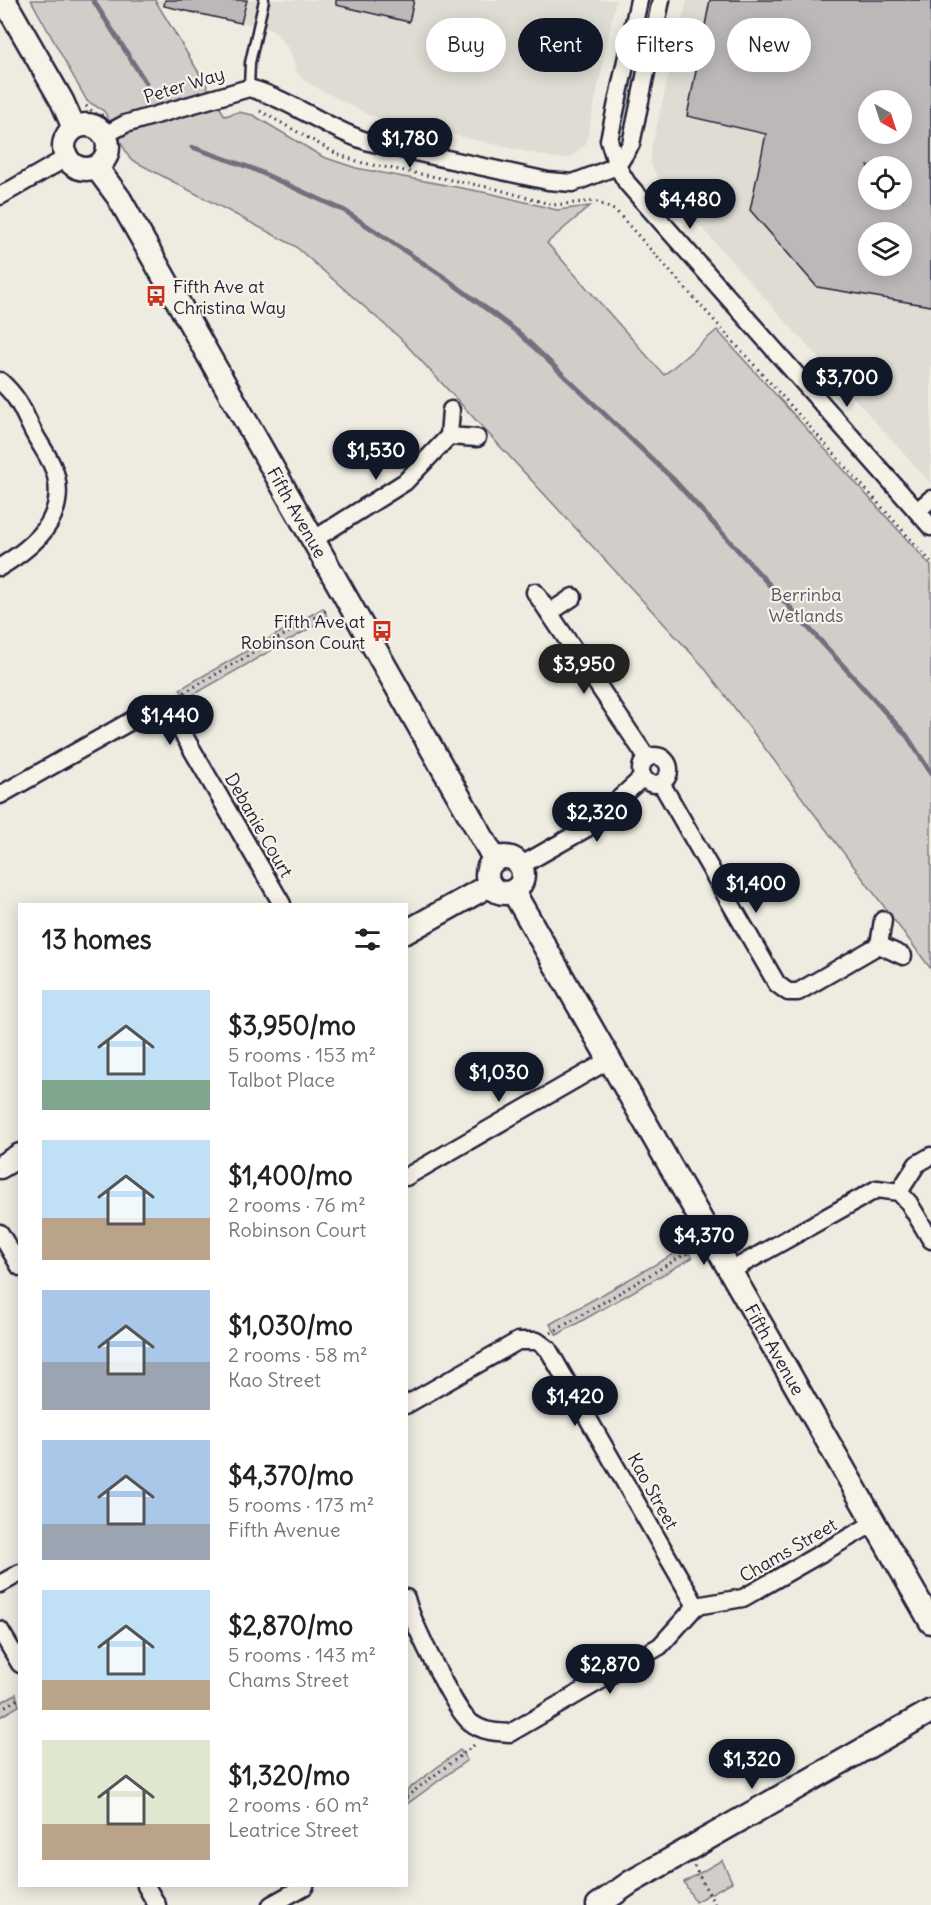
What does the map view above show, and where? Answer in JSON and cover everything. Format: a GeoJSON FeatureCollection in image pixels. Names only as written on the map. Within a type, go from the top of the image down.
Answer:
{"type":"FeatureCollection","features":[{"type":"Feature","properties":{"kind":"street"},"geometry":{"type":"LineString","coordinates":[[4,0],[62,101],[74,128]]}},
{"type":"Feature","properties":{"kind":"street"},"geometry":{"type":"LineString","coordinates":[[639,0],[609,140],[617,166],[634,192],[931,527]]}},
{"type":"Feature","properties":{"kind":"street"},"geometry":{"type":"LineString","coordinates":[[617,166],[630,144],[661,0]]}},
{"type":"Feature","properties":{"kind":"street","name":"Peter Way"},"geometry":{"type":"LineString","coordinates":[[107,126],[124,124],[249,88],[269,93],[343,134],[369,142],[548,182],[573,183],[617,166]]}},
{"type":"Feature","properties":{"kind":"street"},"geometry":{"type":"LineString","coordinates":[[80,125],[107,126],[108,149],[102,162],[96,167],[83,170],[66,158],[65,138],[74,128],[80,125]]}},
{"type":"Feature","properties":{"kind":"street"},"geometry":{"type":"LineString","coordinates":[[0,196],[66,158]]}},
{"type":"Feature","properties":{"kind":"street","name":"Fifth Avenue"},"geometry":{"type":"LineString","coordinates":[[96,167],[118,198],[495,860]]}},
{"type":"Feature","properties":{"kind":"street"},"geometry":{"type":"LineString","coordinates":[[0,381],[17,396],[56,474],[59,499],[48,528],[28,550],[0,567]]}},
{"type":"Feature","properties":{"kind":"street"},"geometry":{"type":"LineString","coordinates":[[313,540],[405,482],[449,436],[451,410]]}},
{"type":"Feature","properties":{"kind":"street"},"geometry":{"type":"LineString","coordinates":[[449,436],[477,438]]}},
{"type":"Feature","properties":{"kind":"street"},"geometry":{"type":"LineString","coordinates":[[917,511],[931,499]]}},
{"type":"Feature","properties":{"kind":"street"},"geometry":{"type":"LineString","coordinates":[[535,592],[647,758]]}},
{"type":"Feature","properties":{"kind":"street"},"geometry":{"type":"LineString","coordinates":[[549,613],[573,597]]}},
{"type":"Feature","properties":{"kind":"street"},"geometry":{"type":"LineString","coordinates":[[0,795],[145,713],[168,713]]}},
{"type":"Feature","properties":{"kind":"street","name":"Debanie Court"},"geometry":{"type":"LineString","coordinates":[[168,713],[176,722],[281,903]]}},
{"type":"Feature","properties":{"kind":"street"},"geometry":{"type":"LineString","coordinates":[[658,756],[668,762],[669,774],[661,783],[651,784],[643,777],[641,765],[647,758],[658,756]]}},
{"type":"Feature","properties":{"kind":"street"},"geometry":{"type":"LineString","coordinates":[[520,866],[587,828],[643,777]]}},
{"type":"Feature","properties":{"kind":"street"},"geometry":{"type":"LineString","coordinates":[[661,783],[777,984],[788,992],[798,992],[879,945]]}},
{"type":"Feature","properties":{"kind":"street"},"geometry":{"type":"LineString","coordinates":[[512,859],[520,866],[520,883],[513,891],[502,893],[490,885],[487,874],[495,860],[512,859]]}},
{"type":"Feature","properties":{"kind":"street"},"geometry":{"type":"LineString","coordinates":[[408,931],[490,885]]}},
{"type":"Feature","properties":{"kind":"street","name":"Fifth Avenue"},"geometry":{"type":"LineString","coordinates":[[513,891],[931,1622]]}},
{"type":"Feature","properties":{"kind":"street"},"geometry":{"type":"LineString","coordinates":[[879,945],[883,920]]}},
{"type":"Feature","properties":{"kind":"street"},"geometry":{"type":"LineString","coordinates":[[879,945],[903,956]]}},
{"type":"Feature","properties":{"kind":"street"},"geometry":{"type":"LineString","coordinates":[[408,1176],[609,1060]]}},
{"type":"Feature","properties":{"kind":"street"},"geometry":{"type":"LineString","coordinates":[[0,1167],[18,1156]]}},
{"type":"Feature","properties":{"kind":"street"},"geometry":{"type":"LineString","coordinates":[[899,1192],[917,1164],[931,1156]]}},
{"type":"Feature","properties":{"kind":"street"},"geometry":{"type":"LineString","coordinates":[[730,1271],[877,1188],[899,1192],[909,1203],[931,1240]]}},
{"type":"Feature","properties":{"kind":"street"},"geometry":{"type":"LineString","coordinates":[[0,1233],[18,1264]]}},
{"type":"Feature","properties":{"kind":"street"},"geometry":{"type":"LineString","coordinates":[[408,1404],[518,1341],[537,1341]]}},
{"type":"Feature","properties":{"kind":"street","name":"Kao Street"},"geometry":{"type":"LineString","coordinates":[[537,1341],[548,1349],[559,1363],[696,1606]]}},
{"type":"Feature","properties":{"kind":"street","name":"Chams Street"},"geometry":{"type":"LineString","coordinates":[[696,1606],[743,1598],[874,1522]]}},
{"type":"Feature","properties":{"kind":"street"},"geometry":{"type":"LineString","coordinates":[[0,1584],[18,1574]]}},
{"type":"Feature","properties":{"kind":"street"},"geometry":{"type":"LineString","coordinates":[[408,1603],[421,1639],[468,1720],[486,1732],[510,1733],[660,1646],[696,1606]]}},
{"type":"Feature","properties":{"kind":"street"},"geometry":{"type":"LineString","coordinates":[[0,1630],[18,1661]]}},
{"type":"Feature","properties":{"kind":"street"},"geometry":{"type":"LineString","coordinates":[[598,1905],[631,1882],[931,1711]]}},
{"type":"Feature","properties":{"kind":"street"},"geometry":{"type":"LineString","coordinates":[[147,1887],[157,1905]]}},
{"type":"Feature","properties":{"kind":"street"},"geometry":{"type":"LineString","coordinates":[[271,1905],[303,1887]]}},
{"type":"Feature","properties":{"kind":"lane"},"geometry":{"type":"LineString","coordinates":[[249,88],[250,63],[264,0]]}},
{"type":"Feature","properties":{"kind":"path"},"geometry":{"type":"LineString","coordinates":[[80,100],[107,126]]}},
{"type":"Feature","properties":{"kind":"path"},"geometry":{"type":"LineString","coordinates":[[595,201],[616,211],[931,562]]}},
{"type":"Feature","properties":{"kind":"path"},"geometry":{"type":"LineString","coordinates":[[168,713],[180,695],[329,609]]}},
{"type":"Feature","properties":{"kind":"path"},"geometry":{"type":"LineString","coordinates":[[537,1341],[694,1249]]}},
{"type":"Feature","properties":{"kind":"path"},"geometry":{"type":"LineString","coordinates":[[0,1709],[18,1699]]}},
{"type":"Feature","properties":{"kind":"path"},"geometry":{"type":"LineString","coordinates":[[408,1795],[475,1745],[486,1732]]}},
{"type":"Feature","properties":{"kind":"path"},"geometry":{"type":"LineString","coordinates":[[686,1851],[715,1905]]}},
{"type":"Feature","properties":{"kind":"shaded area"},"geometry":{"type":"Polygon","coordinates":[[[155,0],[616,0],[603,62],[603,18],[518,18],[518,72],[601,72],[586,144],[569,158],[554,158],[371,116],[306,82],[298,74],[288,48],[272,29],[158,5],[155,0]]]}},
{"type":"Feature","properties":{"kind":"shaded area"},"geometry":{"type":"Polygon","coordinates":[[[687,0],[931,0],[931,484],[659,180],[651,164],[651,149],[670,72],[715,72],[715,18],[683,18],[687,0]]]}},
{"type":"Feature","properties":{"kind":"green space","name":"Berrinba Wetlands"},"geometry":{"type":"Polygon","coordinates":[[[31,0],[155,0],[225,116],[238,112],[253,115],[323,157],[356,168],[493,194],[557,210],[590,206],[547,243],[664,375],[717,330],[931,566],[931,969],[703,666],[400,338],[295,246],[130,159],[104,111],[87,101],[31,0]]]}},
{"type":"Feature","properties":{"kind":"green space"},"geometry":{"type":"Polygon","coordinates":[[[323,608],[328,618],[186,699],[180,689],[323,608]]]}},
{"type":"Feature","properties":{"kind":"green space"},"geometry":{"type":"Polygon","coordinates":[[[686,1247],[692,1258],[557,1335],[550,1324],[686,1247]]]}},
{"type":"Feature","properties":{"kind":"green space"},"geometry":{"type":"Polygon","coordinates":[[[16,1694],[18,1707],[0,1717],[0,1703],[16,1694]]]}},
{"type":"Feature","properties":{"kind":"green space"},"geometry":{"type":"Polygon","coordinates":[[[460,1750],[467,1760],[408,1803],[408,1789],[460,1750]]]}},
{"type":"Feature","properties":{"kind":"green space"},"geometry":{"type":"Polygon","coordinates":[[[722,1860],[732,1882],[695,1902],[684,1882],[722,1860]]]}},
{"type":"Feature","properties":{"kind":"building"},"geometry":{"type":"Polygon","coordinates":[[[165,0],[247,0],[241,23],[164,6],[165,0]]]}},
{"type":"Feature","properties":{"kind":"building"},"geometry":{"type":"Polygon","coordinates":[[[336,0],[414,0],[409,22],[336,5],[336,0]]]}},
{"type":"Feature","properties":{"kind":"building"},"geometry":{"type":"Polygon","coordinates":[[[710,0],[931,0],[931,306],[817,287],[750,210],[766,134],[687,116],[696,72],[715,72],[715,18],[706,18],[710,0]]]}},
{"type":"Feature","properties":{"kind":"waterway"},"geometry":{"type":"LineString","coordinates":[[93,0],[146,83]]}},
{"type":"Feature","properties":{"kind":"waterway"},"geometry":{"type":"LineString","coordinates":[[192,147],[251,168],[345,211],[444,277],[519,333],[673,479],[907,736],[931,773]]}},
{"type":"Feature","properties":{"kind":"place","name":"Fifth Ave at Christina Way"},"geometry":{"type":"Point","coordinates":[156,296]}},
{"type":"Feature","properties":{"kind":"place","name":"Fifth Ave at Robinson Court"},"geometry":{"type":"Point","coordinates":[382,631]}}]}
